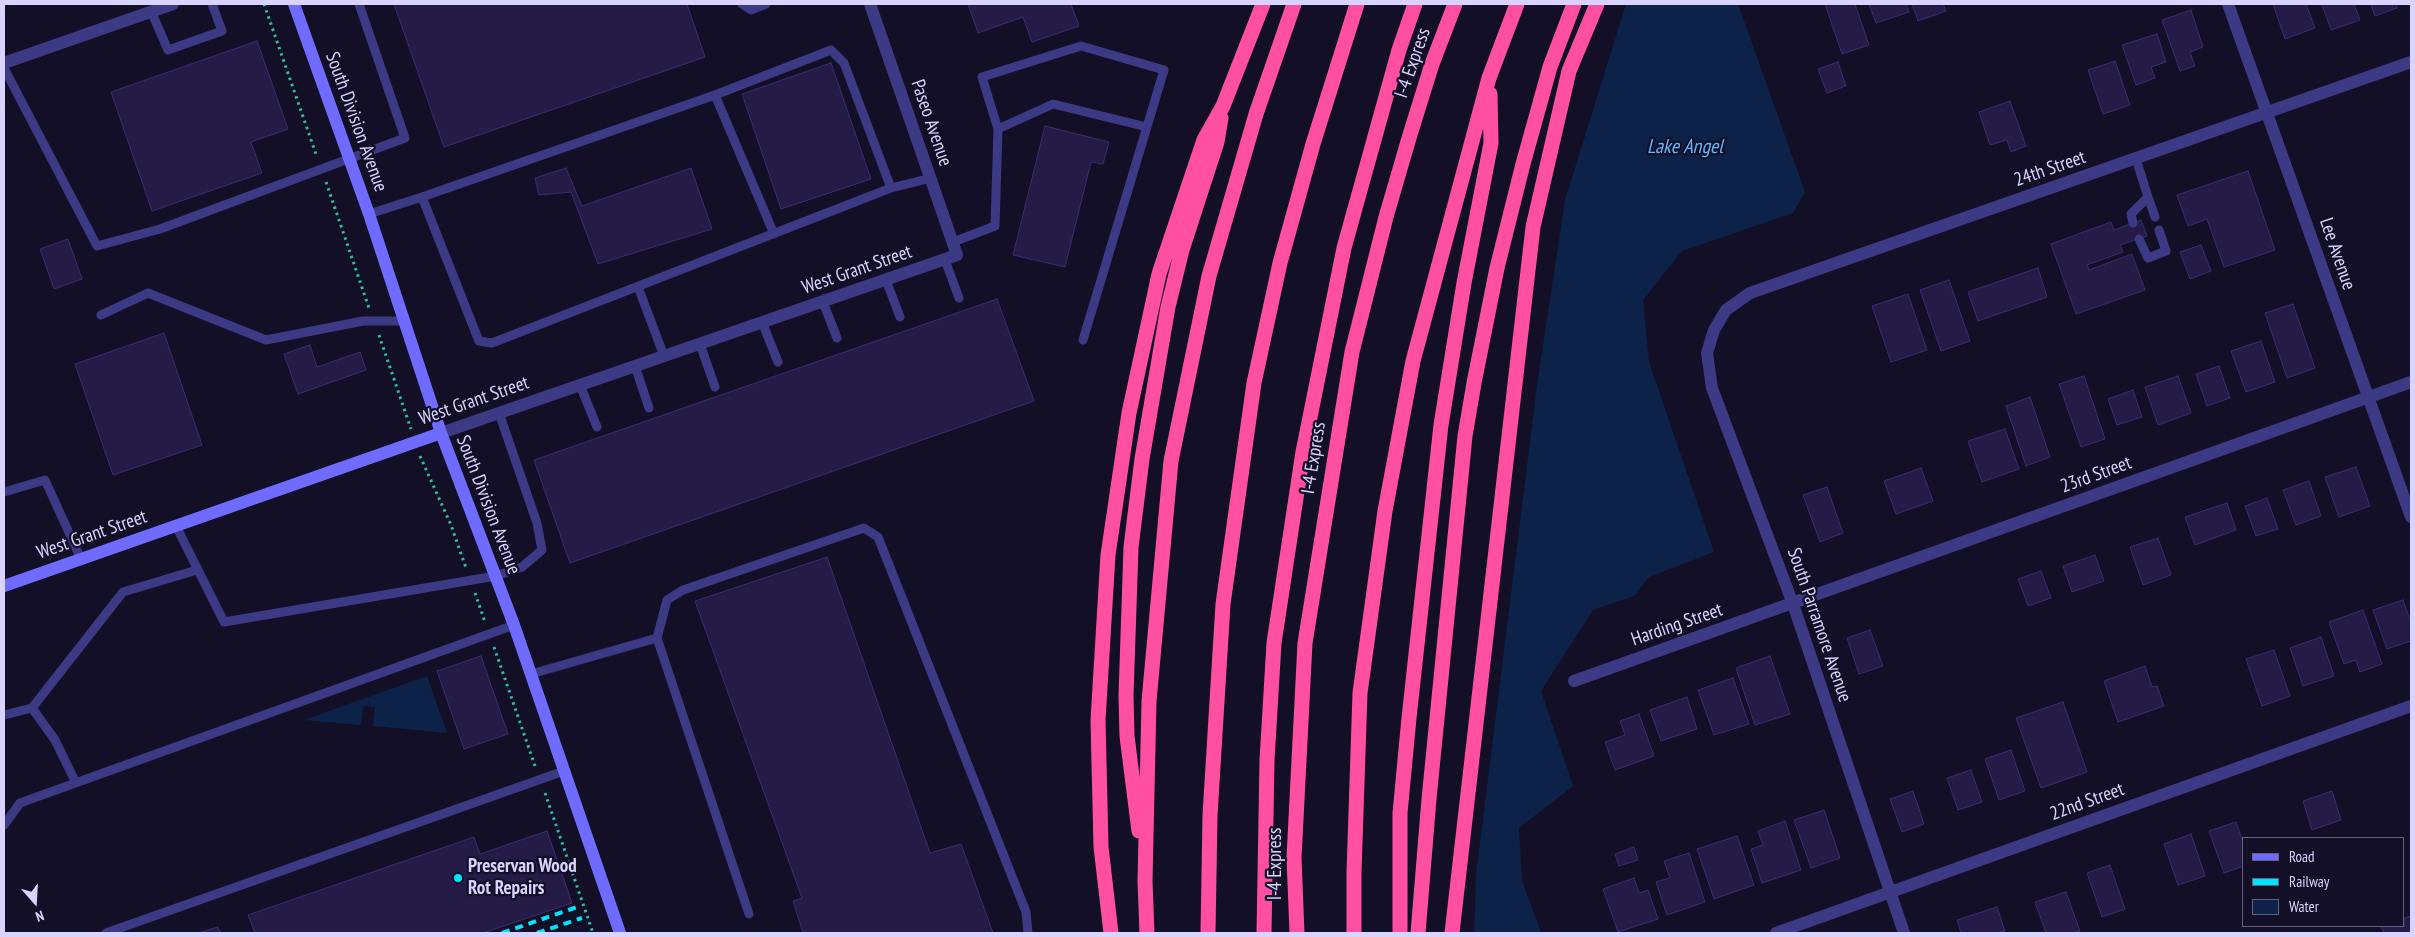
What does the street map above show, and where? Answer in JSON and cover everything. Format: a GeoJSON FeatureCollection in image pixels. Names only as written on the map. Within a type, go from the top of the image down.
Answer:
{"type":"FeatureCollection","features":[{"type":"Feature","properties":{"kind":"highway"},"geometry":{"type":"LineString","coordinates":[[1111,933],[1101,847],[1098,729],[1108,555],[1129,413],[1159,274],[1204,140],[1223,106],[1263,4]]}},
{"type":"Feature","properties":{"kind":"highway"},"geometry":{"type":"LineString","coordinates":[[1147,933],[1145,880],[1150,701],[1171,461],[1209,276],[1256,114],[1294,4]]}},
{"type":"Feature","properties":{"kind":"highway"},"geometry":{"type":"LineString","coordinates":[[1208,933],[1210,815],[1223,604],[1254,383],[1280,263],[1313,144],[1357,4]]}},
{"type":"Feature","properties":{"kind":"highway","name":"I-4 Express"},"geometry":{"type":"LineString","coordinates":[[1264,933],[1267,760],[1274,643],[1304,452],[1344,248],[1399,50],[1415,4]]}},
{"type":"Feature","properties":{"kind":"highway","name":"I-4 Express"},"geometry":{"type":"LineString","coordinates":[[1297,933],[1294,858],[1305,643],[1352,352],[1386,218],[1409,138],[1432,64],[1455,4]]}},
{"type":"Feature","properties":{"kind":"highway"},"geometry":{"type":"LineString","coordinates":[[1354,933],[1360,693],[1386,511],[1413,361],[1489,78],[1517,4]]}},
{"type":"Feature","properties":{"kind":"highway"},"geometry":{"type":"LineString","coordinates":[[1418,933],[1429,799],[1460,485],[1474,383],[1498,268],[1523,164],[1550,67],[1574,4]]}},
{"type":"Feature","properties":{"kind":"highway"},"geometry":{"type":"LineString","coordinates":[[1452,933],[1533,227],[1569,71],[1597,4]]}},
{"type":"Feature","properties":{"kind":"highway"},"geometry":{"type":"LineString","coordinates":[[1400,933],[1400,813],[1409,718],[1441,425],[1464,283],[1491,143],[1489,78]]}},
{"type":"Feature","properties":{"kind":"highway"},"geometry":{"type":"LineString","coordinates":[[1145,880],[1127,726],[1126,696],[1131,547],[1142,459],[1168,307],[1182,250],[1216,142],[1223,106]]}},
{"type":"Feature","properties":{"kind":"street"},"geometry":{"type":"LineString","coordinates":[[4,63],[173,4]]}},
{"type":"Feature","properties":{"kind":"street","name":"South Division Avenue"},"geometry":{"type":"LineString","coordinates":[[294,4],[369,214],[441,433],[514,625],[620,933]]}},
{"type":"Feature","properties":{"kind":"street","name":"Paseo Avenue"},"geometry":{"type":"LineString","coordinates":[[870,4],[958,255]]}},
{"type":"Feature","properties":{"kind":"street","name":"Lee Avenue"},"geometry":{"type":"LineString","coordinates":[[2228,4],[2411,517]]}},
{"type":"Feature","properties":{"kind":"street","name":"24th Street"},"geometry":{"type":"LineString","coordinates":[[1714,330],[1726,310],[1750,293],[2411,62]]}},
{"type":"Feature","properties":{"kind":"street","name":"West Grant Street"},"geometry":{"type":"LineString","coordinates":[[4,586],[958,255]]}},
{"type":"Feature","properties":{"kind":"street","name":"South Parramore Avenue"},"geometry":{"type":"LineString","coordinates":[[1714,330],[1707,353],[1712,388],[1793,604],[1904,933]]}},
{"type":"Feature","properties":{"kind":"street","name":"23rd Street"},"geometry":{"type":"LineString","coordinates":[[1793,604],[2411,382]]}},
{"type":"Feature","properties":{"kind":"street","name":"Harding Street"},"geometry":{"type":"LineString","coordinates":[[1574,681],[1793,604]]}},
{"type":"Feature","properties":{"kind":"street","name":"22nd Street"},"geometry":{"type":"LineString","coordinates":[[1776,933],[2411,706]]}},
{"type":"Feature","properties":{"kind":"lane"},"geometry":{"type":"LineString","coordinates":[[151,11],[168,50],[222,31],[212,4]]}},
{"type":"Feature","properties":{"kind":"lane"},"geometry":{"type":"LineString","coordinates":[[4,68],[97,246],[160,229],[405,138],[359,4]]}},
{"type":"Feature","properties":{"kind":"lane"},"geometry":{"type":"LineString","coordinates":[[742,4],[750,10],[766,4]]}},
{"type":"Feature","properties":{"kind":"lane"},"geometry":{"type":"LineString","coordinates":[[953,242],[995,226],[998,129],[982,77],[1081,46],[1164,70],[1083,340]]}},
{"type":"Feature","properties":{"kind":"lane"},"geometry":{"type":"LineString","coordinates":[[369,214],[715,95],[831,50],[844,63],[891,188]]}},
{"type":"Feature","properties":{"kind":"lane"},"geometry":{"type":"LineString","coordinates":[[715,95],[774,234]]}},
{"type":"Feature","properties":{"kind":"lane"},"geometry":{"type":"LineString","coordinates":[[998,129],[1054,104],[1147,127]]}},
{"type":"Feature","properties":{"kind":"lane"},"geometry":{"type":"LineString","coordinates":[[2136,159],[2154,218]]}},
{"type":"Feature","properties":{"kind":"lane"},"geometry":{"type":"LineString","coordinates":[[422,197],[479,341],[492,343],[891,188],[931,178]]}},
{"type":"Feature","properties":{"kind":"lane"},"geometry":{"type":"LineString","coordinates":[[2133,223],[2131,214],[2148,197]]}},
{"type":"Feature","properties":{"kind":"lane"},"geometry":{"type":"LineString","coordinates":[[2139,239],[2148,258],[2166,251],[2159,230]]}},
{"type":"Feature","properties":{"kind":"lane"},"geometry":{"type":"LineString","coordinates":[[945,260],[959,298]]}},
{"type":"Feature","properties":{"kind":"lane"},"geometry":{"type":"LineString","coordinates":[[886,280],[900,317]]}},
{"type":"Feature","properties":{"kind":"lane"},"geometry":{"type":"LineString","coordinates":[[638,287],[664,356]]}},
{"type":"Feature","properties":{"kind":"lane"},"geometry":{"type":"LineString","coordinates":[[101,315],[148,292],[266,340],[363,321],[405,321]]}},
{"type":"Feature","properties":{"kind":"lane"},"geometry":{"type":"LineString","coordinates":[[823,302],[837,338]]}},
{"type":"Feature","properties":{"kind":"lane"},"geometry":{"type":"LineString","coordinates":[[762,322],[778,362]]}},
{"type":"Feature","properties":{"kind":"lane"},"geometry":{"type":"LineString","coordinates":[[700,344],[715,387]]}},
{"type":"Feature","properties":{"kind":"lane"},"geometry":{"type":"LineString","coordinates":[[635,366],[649,408]]}},
{"type":"Feature","properties":{"kind":"lane"},"geometry":{"type":"LineString","coordinates":[[580,385],[597,427]]}},
{"type":"Feature","properties":{"kind":"lane"},"geometry":{"type":"LineString","coordinates":[[176,526],[224,622],[496,576],[522,567],[542,550],[537,523],[499,413]]}},
{"type":"Feature","properties":{"kind":"lane"},"geometry":{"type":"LineString","coordinates":[[4,492],[45,480],[81,559]]}},
{"type":"Feature","properties":{"kind":"lane"},"geometry":{"type":"LineString","coordinates":[[749,914],[657,638],[667,600],[682,590],[864,528],[878,537],[1026,912],[1028,933]]}},
{"type":"Feature","properties":{"kind":"lane"},"geometry":{"type":"LineString","coordinates":[[4,715],[32,708],[123,592],[197,570]]}},
{"type":"Feature","properties":{"kind":"lane"},"geometry":{"type":"LineString","coordinates":[[4,825],[20,803],[514,625]]}},
{"type":"Feature","properties":{"kind":"lane"},"geometry":{"type":"LineString","coordinates":[[531,674],[657,638]]}},
{"type":"Feature","properties":{"kind":"lane"},"geometry":{"type":"LineString","coordinates":[[32,708],[55,740],[76,783]]}},
{"type":"Feature","properties":{"kind":"lane"},"geometry":{"type":"LineString","coordinates":[[106,933],[564,771]]}},
{"type":"Feature","properties":{"kind":"path"},"geometry":{"type":"LineString","coordinates":[[264,4],[308,132]]}},
{"type":"Feature","properties":{"kind":"path"},"geometry":{"type":"LineString","coordinates":[[326,181],[367,302]]}},
{"type":"Feature","properties":{"kind":"path"},"geometry":{"type":"LineString","coordinates":[[377,329],[410,425]]}},
{"type":"Feature","properties":{"kind":"path"},"geometry":{"type":"LineString","coordinates":[[424,468],[451,525],[465,565]]}},
{"type":"Feature","properties":{"kind":"path"},"geometry":{"type":"LineString","coordinates":[[474,592],[485,622]]}},
{"type":"Feature","properties":{"kind":"path"},"geometry":{"type":"LineString","coordinates":[[496,655],[532,756]]}},
{"type":"Feature","properties":{"kind":"path"},"geometry":{"type":"LineString","coordinates":[[545,795],[593,933]]}},
{"type":"Feature","properties":{"kind":"water","name":"Lake Angel"},"geometry":{"type":"Polygon","coordinates":[[[1626,4],[1738,4],[1805,192],[1793,213],[1682,251],[1643,300],[1649,362],[1714,552],[1649,577],[1634,596],[1593,610],[1541,691],[1573,786],[1519,828],[1522,880],[1541,933],[1474,933],[1476,875],[1537,385],[1565,200],[1626,4]]]}},
{"type":"Feature","properties":{"kind":"water"},"geometry":{"type":"Polygon","coordinates":[[[427,676],[447,733],[373,726],[375,707],[363,706],[361,725],[304,720],[427,676]]]}},
{"type":"Feature","properties":{"kind":"building"},"geometry":{"type":"Polygon","coordinates":[[[394,4],[687,4],[705,57],[444,147],[394,4]]]}},
{"type":"Feature","properties":{"kind":"building"},"geometry":{"type":"Polygon","coordinates":[[[968,4],[1071,4],[1079,26],[1032,42],[1023,17],[978,33],[968,4]]]}},
{"type":"Feature","properties":{"kind":"building"},"geometry":{"type":"Polygon","coordinates":[[[1825,4],[1855,4],[1869,45],[1842,54],[1825,4]]]}},
{"type":"Feature","properties":{"kind":"building"},"geometry":{"type":"Polygon","coordinates":[[[1869,4],[1906,4],[1909,12],[1876,23],[1869,4]]]}},
{"type":"Feature","properties":{"kind":"building"},"geometry":{"type":"Polygon","coordinates":[[[1912,4],[1943,4],[1946,11],[1918,21],[1912,4]]]}},
{"type":"Feature","properties":{"kind":"building"},"geometry":{"type":"Polygon","coordinates":[[[2273,4],[2306,4],[2315,28],[2285,39],[2273,4]]]}},
{"type":"Feature","properties":{"kind":"building"},"geometry":{"type":"Polygon","coordinates":[[[2322,4],[2354,4],[2360,20],[2331,30],[2322,4]]]}},
{"type":"Feature","properties":{"kind":"building"},"geometry":{"type":"Polygon","coordinates":[[[2371,4],[2396,4],[2397,8],[2375,16],[2371,4]]]}},
{"type":"Feature","properties":{"kind":"building"},"geometry":{"type":"Polygon","coordinates":[[[2191,10],[2203,47],[2190,52],[2195,66],[2180,71],[2162,20],[2191,10]]]}},
{"type":"Feature","properties":{"kind":"building"},"geometry":{"type":"Polygon","coordinates":[[[2157,34],[2166,62],[2151,67],[2155,78],[2136,85],[2122,45],[2157,34]]]}},
{"type":"Feature","properties":{"kind":"building"},"geometry":{"type":"Polygon","coordinates":[[[257,41],[288,129],[251,142],[262,173],[152,211],[111,92],[257,41]]]}},
{"type":"Feature","properties":{"kind":"building"},"geometry":{"type":"Polygon","coordinates":[[[2115,61],[2130,105],[2103,114],[2088,70],[2115,61]]]}},
{"type":"Feature","properties":{"kind":"building"},"geometry":{"type":"Polygon","coordinates":[[[1838,62],[1846,86],[1827,93],[1818,69],[1838,62]]]}},
{"type":"Feature","properties":{"kind":"building"},"geometry":{"type":"Polygon","coordinates":[[[831,63],[871,179],[781,209],[742,94],[831,63]]]}},
{"type":"Feature","properties":{"kind":"building"},"geometry":{"type":"Polygon","coordinates":[[[2010,101],[2026,146],[2011,152],[2007,140],[1990,145],[1979,112],[2010,101]]]}},
{"type":"Feature","properties":{"kind":"building"},"geometry":{"type":"Polygon","coordinates":[[[1045,126],[1109,142],[1103,164],[1091,162],[1065,267],[1013,255],[1045,126]]]}},
{"type":"Feature","properties":{"kind":"building"},"geometry":{"type":"Polygon","coordinates":[[[566,168],[582,206],[691,168],[712,229],[598,264],[571,192],[539,195],[535,178],[566,168]]]}},
{"type":"Feature","properties":{"kind":"building"},"geometry":{"type":"Polygon","coordinates":[[[2248,171],[2275,250],[2224,267],[2207,219],[2188,226],[2177,195],[2248,171]]]}},
{"type":"Feature","properties":{"kind":"building"},"geometry":{"type":"Polygon","coordinates":[[[2141,220],[2147,236],[2120,245],[2123,252],[2087,265],[2089,270],[2132,254],[2145,290],[2076,314],[2051,244],[2111,222],[2114,230],[2141,220]]]}},
{"type":"Feature","properties":{"kind":"building"},"geometry":{"type":"Polygon","coordinates":[[[68,239],[82,279],[54,289],[40,249],[68,239]]]}},
{"type":"Feature","properties":{"kind":"building"},"geometry":{"type":"Polygon","coordinates":[[[2201,245],[2211,271],[2190,279],[2180,252],[2201,245]]]}},
{"type":"Feature","properties":{"kind":"building"},"geometry":{"type":"Polygon","coordinates":[[[2038,268],[2047,297],[1978,321],[1968,292],[2038,268]]]}},
{"type":"Feature","properties":{"kind":"building"},"geometry":{"type":"Polygon","coordinates":[[[1949,280],[1970,341],[1941,351],[1920,290],[1949,280]]]}},
{"type":"Feature","properties":{"kind":"building"},"geometry":{"type":"Polygon","coordinates":[[[1908,294],[1927,350],[1891,362],[1872,306],[1908,294]]]}},
{"type":"Feature","properties":{"kind":"building"},"geometry":{"type":"Polygon","coordinates":[[[997,299],[1034,401],[570,563],[534,460],[997,299]]]}},
{"type":"Feature","properties":{"kind":"building"},"geometry":{"type":"Polygon","coordinates":[[[2293,304],[2315,368],[2287,378],[2265,313],[2293,304]]]}},
{"type":"Feature","properties":{"kind":"building"},"geometry":{"type":"Polygon","coordinates":[[[164,333],[202,445],[113,475],[75,364],[164,333]]]}},
{"type":"Feature","properties":{"kind":"building"},"geometry":{"type":"Polygon","coordinates":[[[2261,341],[2275,382],[2246,392],[2231,351],[2261,341]]]}},
{"type":"Feature","properties":{"kind":"building"},"geometry":{"type":"Polygon","coordinates":[[[310,345],[317,367],[360,352],[366,370],[298,394],[284,354],[310,345]]]}},
{"type":"Feature","properties":{"kind":"building"},"geometry":{"type":"Polygon","coordinates":[[[2219,366],[2230,398],[2207,406],[2196,374],[2219,366]]]}},
{"type":"Feature","properties":{"kind":"building"},"geometry":{"type":"Polygon","coordinates":[[[2084,376],[2105,439],[2081,447],[2059,384],[2084,376]]]}},
{"type":"Feature","properties":{"kind":"building"},"geometry":{"type":"Polygon","coordinates":[[[2178,376],[2191,413],[2158,425],[2145,387],[2178,376]]]}},
{"type":"Feature","properties":{"kind":"building"},"geometry":{"type":"Polygon","coordinates":[[[2133,390],[2142,417],[2117,425],[2108,399],[2133,390]]]}},
{"type":"Feature","properties":{"kind":"building"},"geometry":{"type":"Polygon","coordinates":[[[2030,397],[2050,457],[2026,466],[2006,406],[2030,397]]]}},
{"type":"Feature","properties":{"kind":"building"},"geometry":{"type":"Polygon","coordinates":[[[2005,429],[2019,469],[1982,482],[1968,441],[2005,429]]]}},
{"type":"Feature","properties":{"kind":"building"},"geometry":{"type":"Polygon","coordinates":[[[2356,467],[2370,506],[2339,517],[2325,477],[2356,467]]]}},
{"type":"Feature","properties":{"kind":"building"},"geometry":{"type":"Polygon","coordinates":[[[1921,468],[1933,501],[1896,514],[1884,481],[1921,468]]]}},
{"type":"Feature","properties":{"kind":"building"},"geometry":{"type":"Polygon","coordinates":[[[2309,481],[2321,516],[2296,525],[2283,490],[2309,481]]]}},
{"type":"Feature","properties":{"kind":"building"},"geometry":{"type":"Polygon","coordinates":[[[1827,487],[1843,533],[1820,542],[1803,495],[1827,487]]]}},
{"type":"Feature","properties":{"kind":"building"},"geometry":{"type":"Polygon","coordinates":[[[2267,498],[2278,529],[2256,536],[2245,506],[2267,498]]]}},
{"type":"Feature","properties":{"kind":"building"},"geometry":{"type":"Polygon","coordinates":[[[2227,503],[2236,530],[2195,545],[2185,517],[2227,503]]]}},
{"type":"Feature","properties":{"kind":"building"},"geometry":{"type":"Polygon","coordinates":[[[2158,538],[2171,575],[2143,585],[2130,547],[2158,538]]]}},
{"type":"Feature","properties":{"kind":"building"},"geometry":{"type":"Polygon","coordinates":[[[2095,555],[2104,581],[2072,592],[2063,566],[2095,555]]]}},
{"type":"Feature","properties":{"kind":"building"},"geometry":{"type":"Polygon","coordinates":[[[827,557],[930,853],[961,844],[993,933],[803,933],[793,901],[802,898],[695,601],[827,557]]]}},
{"type":"Feature","properties":{"kind":"building"},"geometry":{"type":"Polygon","coordinates":[[[2041,571],[2051,598],[2028,606],[2018,579],[2041,571]]]}},
{"type":"Feature","properties":{"kind":"building"},"geometry":{"type":"Polygon","coordinates":[[[2403,600],[2411,623],[2411,641],[2387,649],[2373,610],[2403,600]]]}},
{"type":"Feature","properties":{"kind":"building"},"geometry":{"type":"Polygon","coordinates":[[[2363,610],[2382,664],[2360,672],[2356,660],[2344,664],[2329,622],[2363,610]]]}},
{"type":"Feature","properties":{"kind":"building"},"geometry":{"type":"Polygon","coordinates":[[[1870,630],[1883,666],[1859,674],[1847,638],[1870,630]]]}},
{"type":"Feature","properties":{"kind":"building"},"geometry":{"type":"Polygon","coordinates":[[[2321,637],[2334,676],[2303,686],[2290,648],[2321,637]]]}},
{"type":"Feature","properties":{"kind":"building"},"geometry":{"type":"Polygon","coordinates":[[[2274,650],[2290,696],[2262,706],[2246,659],[2274,650]]]}},
{"type":"Feature","properties":{"kind":"building"},"geometry":{"type":"Polygon","coordinates":[[[481,656],[508,734],[464,749],[437,671],[481,656]]]}},
{"type":"Feature","properties":{"kind":"building"},"geometry":{"type":"Polygon","coordinates":[[[1770,656],[1790,714],[1755,725],[1736,668],[1770,656]]]}},
{"type":"Feature","properties":{"kind":"building"},"geometry":{"type":"Polygon","coordinates":[[[2145,666],[2152,687],[2157,686],[2164,706],[2118,722],[2104,681],[2145,666]]]}},
{"type":"Feature","properties":{"kind":"building"},"geometry":{"type":"Polygon","coordinates":[[[1733,678],[1749,724],[1714,735],[1698,690],[1733,678]]]}},
{"type":"Feature","properties":{"kind":"building"},"geometry":{"type":"Polygon","coordinates":[[[1687,697],[1697,729],[1661,741],[1650,710],[1687,697]]]}},
{"type":"Feature","properties":{"kind":"building"},"geometry":{"type":"Polygon","coordinates":[[[2063,702],[2087,772],[2041,788],[2016,718],[2063,702]]]}},
{"type":"Feature","properties":{"kind":"building"},"geometry":{"type":"Polygon","coordinates":[[[1639,714],[1654,756],[1615,770],[1605,742],[1625,735],[1620,721],[1639,714]]]}},
{"type":"Feature","properties":{"kind":"building"},"geometry":{"type":"Polygon","coordinates":[[[2011,750],[2025,791],[1999,800],[1985,759],[2011,750]]]}},
{"type":"Feature","properties":{"kind":"building"},"geometry":{"type":"Polygon","coordinates":[[[1971,770],[1982,802],[1958,810],[1947,778],[1971,770]]]}},
{"type":"Feature","properties":{"kind":"building"},"geometry":{"type":"Polygon","coordinates":[[[1913,791],[1924,824],[1902,832],[1890,799],[1913,791]]]}},
{"type":"Feature","properties":{"kind":"building"},"geometry":{"type":"Polygon","coordinates":[[[2332,791],[2341,820],[2312,830],[2303,801],[2332,791]]]}},
{"type":"Feature","properties":{"kind":"building"},"geometry":{"type":"Polygon","coordinates":[[[1824,810],[1840,858],[1811,868],[1794,820],[1824,810]]]}},
{"type":"Feature","properties":{"kind":"building"},"geometry":{"type":"Polygon","coordinates":[[[1785,821],[1801,870],[1762,883],[1751,849],[1763,845],[1758,831],[1785,821]]]}},
{"type":"Feature","properties":{"kind":"building"},"geometry":{"type":"Polygon","coordinates":[[[2236,822],[2242,839],[2242,867],[2224,873],[2209,831],[2236,822]]]}},
{"type":"Feature","properties":{"kind":"building","name":"Preservan Wood Rot Repairs"},"geometry":{"type":"Polygon","coordinates":[[[547,831],[572,903],[483,933],[255,933],[248,915],[474,837],[480,854],[547,831]]]}},
{"type":"Feature","properties":{"kind":"building"},"geometry":{"type":"Polygon","coordinates":[[[2191,834],[2205,876],[2178,885],[2164,844],[2191,834]]]}},
{"type":"Feature","properties":{"kind":"building"},"geometry":{"type":"Polygon","coordinates":[[[1737,836],[1754,885],[1714,899],[1697,849],[1737,836]]]}},
{"type":"Feature","properties":{"kind":"building"},"geometry":{"type":"Polygon","coordinates":[[[1634,847],[1638,860],[1619,866],[1615,854],[1634,847]]]}},
{"type":"Feature","properties":{"kind":"building"},"geometry":{"type":"Polygon","coordinates":[[[1689,853],[1705,902],[1667,915],[1656,882],[1670,878],[1664,861],[1689,853]]]}},
{"type":"Feature","properties":{"kind":"building"},"geometry":{"type":"Polygon","coordinates":[[[2110,865],[2125,909],[2102,917],[2087,873],[2110,865]]]}},
{"type":"Feature","properties":{"kind":"building"},"geometry":{"type":"Polygon","coordinates":[[[1634,878],[1639,893],[1648,890],[1658,919],[1618,932],[1603,889],[1634,878]]]}},
{"type":"Feature","properties":{"kind":"building"},"geometry":{"type":"Polygon","coordinates":[[[2066,892],[2080,931],[2072,933],[2046,933],[2035,902],[2066,892]]]}},
{"type":"Feature","properties":{"kind":"building"},"geometry":{"type":"Polygon","coordinates":[[[1997,907],[2005,931],[1998,933],[1961,933],[1957,920],[1997,907]]]}},
{"type":"Feature","properties":{"kind":"building"},"geometry":{"type":"Polygon","coordinates":[[[2411,916],[2411,933],[2384,933],[2381,927],[2405,927],[2405,918],[2411,916]]]}},
{"type":"Feature","properties":{"kind":"building"},"geometry":{"type":"Polygon","coordinates":[[[218,927],[220,933],[198,933],[218,927]]]}},
{"type":"Feature","properties":{"kind":"railway"},"geometry":{"type":"LineString","coordinates":[[502,933],[580,906]]}},
{"type":"Feature","properties":{"kind":"railway"},"geometry":{"type":"LineString","coordinates":[[537,933],[582,918]]}},
{"type":"Feature","properties":{"kind":"place","name":"Preservan Wood Rot Repairs"},"geometry":{"type":"Point","coordinates":[458,878]}}]}
